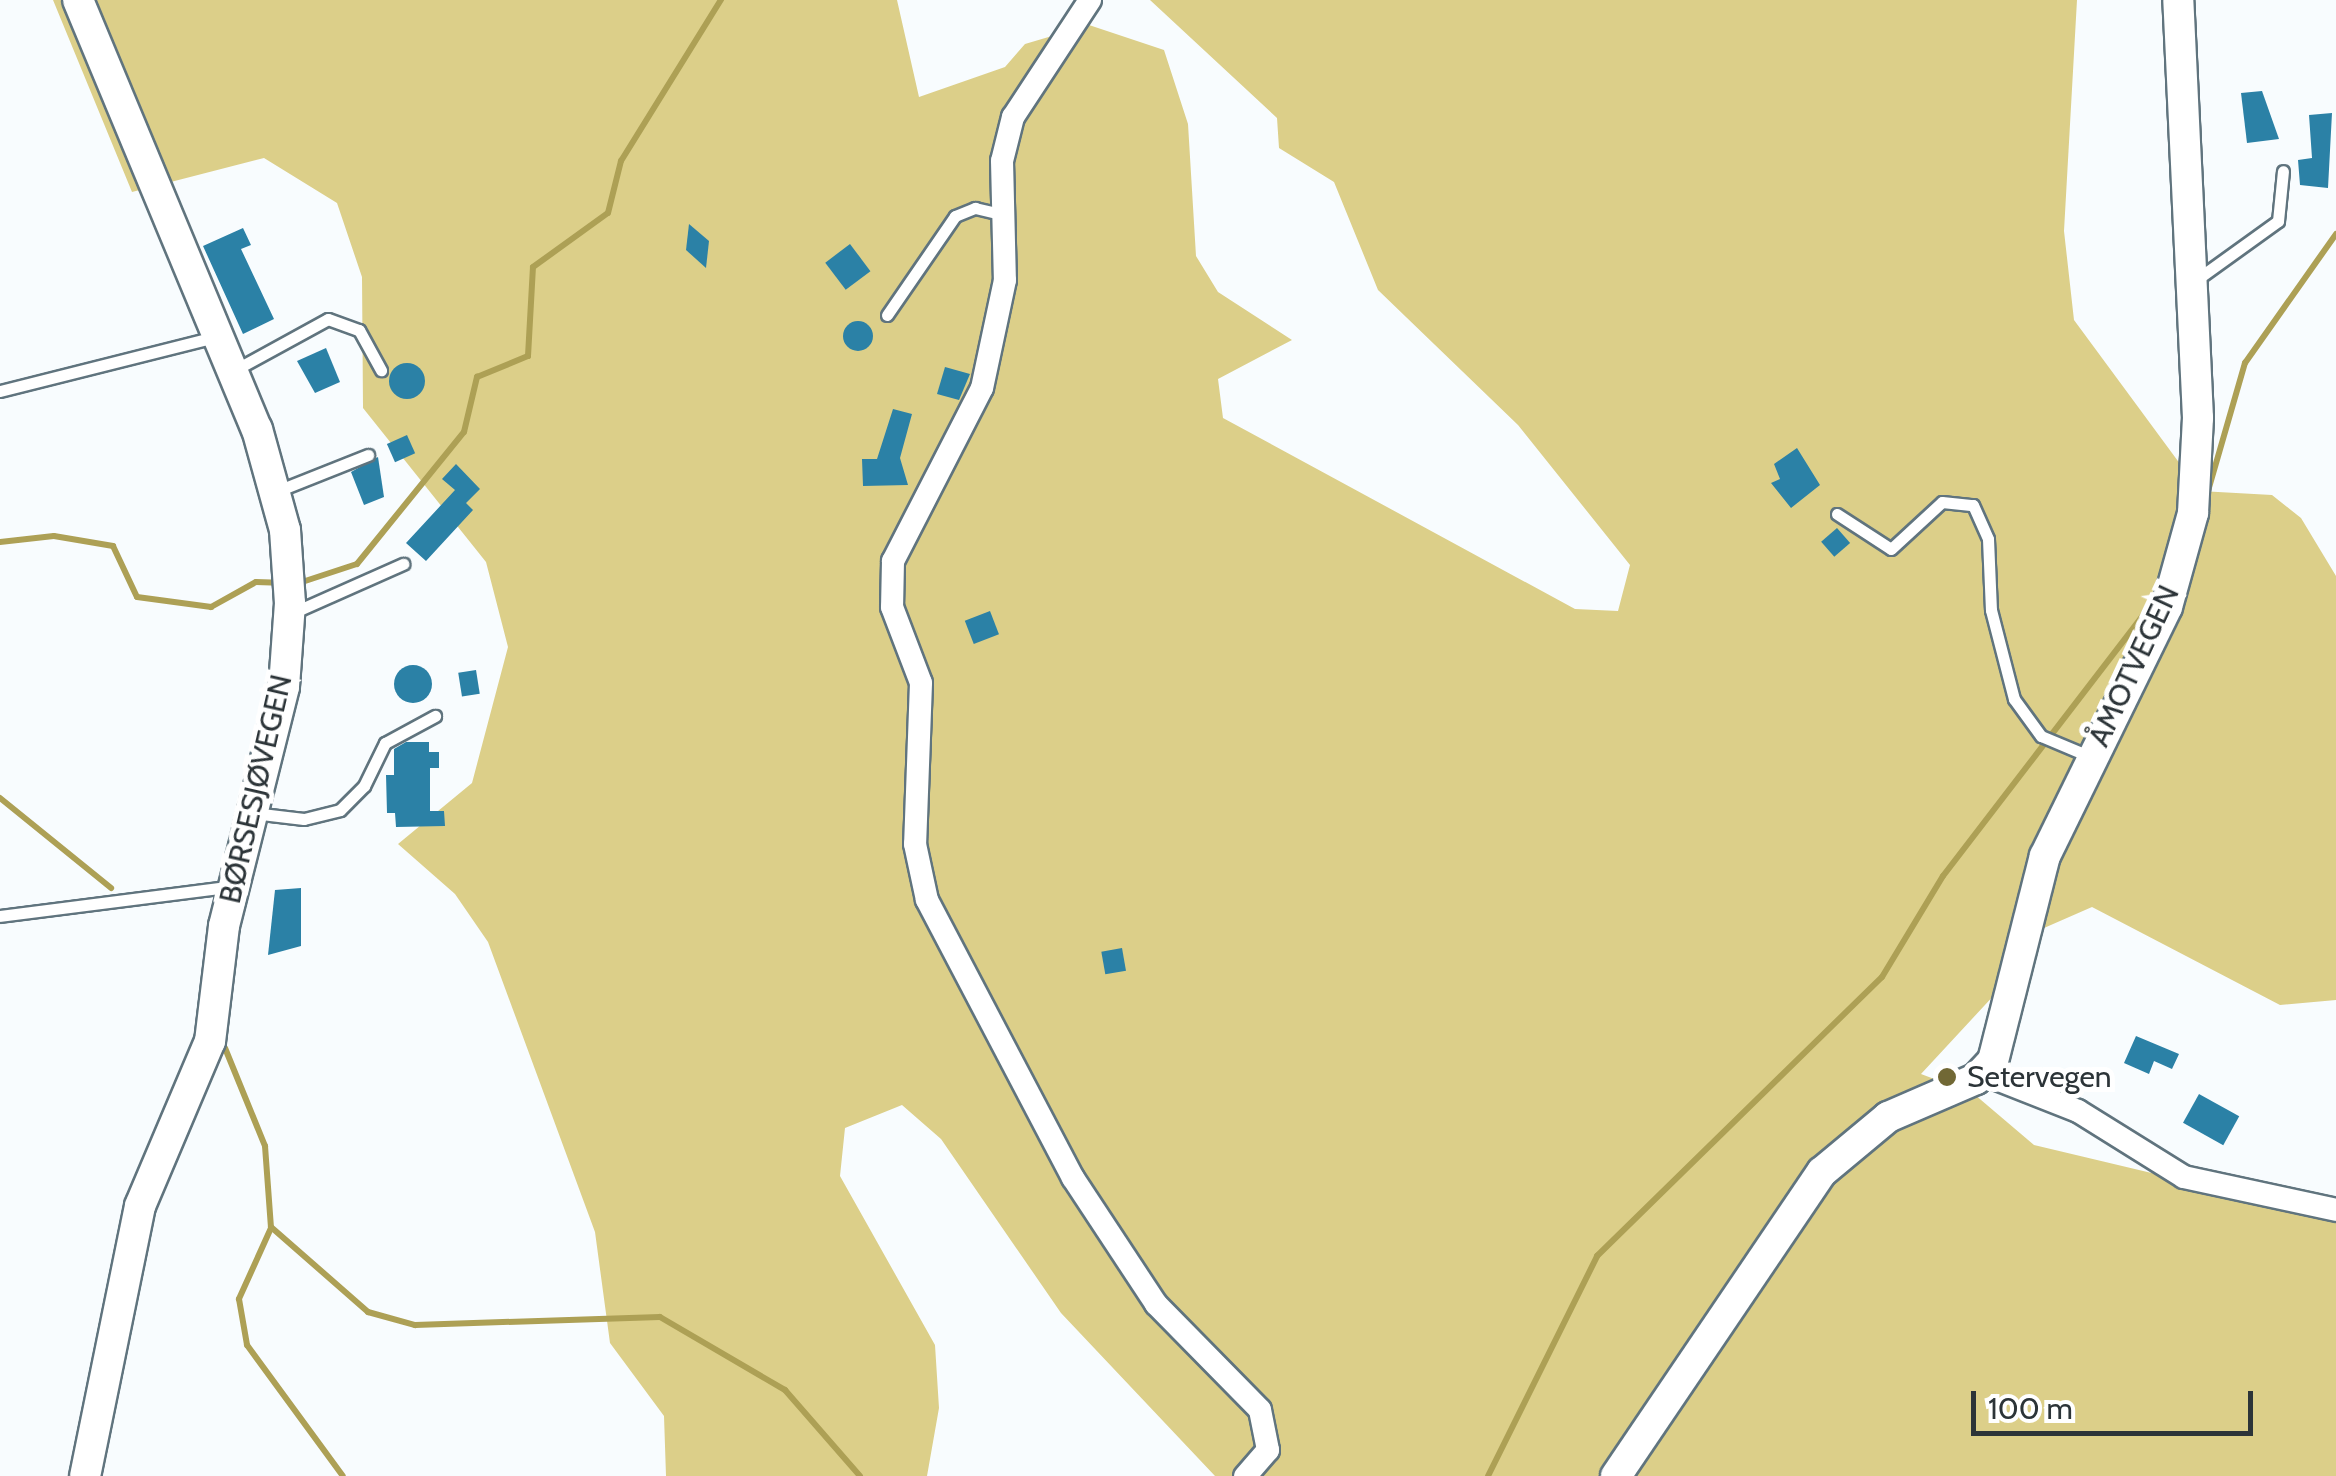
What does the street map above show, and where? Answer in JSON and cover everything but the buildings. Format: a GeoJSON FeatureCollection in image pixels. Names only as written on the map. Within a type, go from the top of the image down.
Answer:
{"type":"FeatureCollection","features":[{"type":"Feature","properties":{"kind":"main road","name":"BØRSESJØVEGEN"},"geometry":{"type":"LineString","coordinates":[[78,0],[234,371],[277,491],[290,592],[284,687],[233,886],[210,1041],[140,1206],[85,1476]]}},
{"type":"Feature","properties":{"kind":"main road","name":"ÅMOTVEGEN"},"geometry":{"type":"LineString","coordinates":[[1984,1074],[2036,879],[2166,607],[2188,535],[2198,418],[2178,0]]}},
{"type":"Feature","properties":{"kind":"main road"},"geometry":{"type":"LineString","coordinates":[[1616,1476],[1822,1172],[1888,1118],[1984,1074]]}},
{"type":"Feature","properties":{"kind":"street"},"geometry":{"type":"LineString","coordinates":[[1090,0],[1013,118],[1002,214],[1005,280],[982,388],[906,527],[890,582],[921,683],[919,873],[984,1012],[1133,1273],[1260,1410],[1268,1450],[1245,1476]]}},
{"type":"Feature","properties":{"kind":"street"},"geometry":{"type":"LineString","coordinates":[[1984,1074],[2078,1111],[2184,1177],[2336,1210]]}},
{"type":"Feature","properties":{"kind":"lane"},"geometry":{"type":"LineString","coordinates":[[2192,282],[2278,221],[2283,171]]}},
{"type":"Feature","properties":{"kind":"lane"},"geometry":{"type":"LineString","coordinates":[[886,315],[955,216],[975,208],[1002,214]]}},
{"type":"Feature","properties":{"kind":"lane"},"geometry":{"type":"LineString","coordinates":[[234,371],[328,319],[359,330],[382,370]]}},
{"type":"Feature","properties":{"kind":"lane"},"geometry":{"type":"LineString","coordinates":[[0,391],[218,336]]}},
{"type":"Feature","properties":{"kind":"lane"},"geometry":{"type":"LineString","coordinates":[[277,491],[368,456]]}},
{"type":"Feature","properties":{"kind":"lane"},"geometry":{"type":"LineString","coordinates":[[1837,514],[1891,550],[1942,502],[1973,505],[1988,539],[1991,610],[2014,699],[2041,736],[2091,757]]}},
{"type":"Feature","properties":{"kind":"lane"},"geometry":{"type":"LineString","coordinates":[[290,592],[403,564]]}},
{"type":"Feature","properties":{"kind":"lane"},"geometry":{"type":"LineString","coordinates":[[253,813],[304,818],[340,810],[364,786],[384,742],[435,716]]}},
{"type":"Feature","properties":{"kind":"lane"},"geometry":{"type":"LineString","coordinates":[[0,916],[233,886]]}},
{"type":"Feature","properties":{"kind":"shaded area"},"geometry":{"type":"Polygon","coordinates":[[[53,0],[897,0],[919,97],[1005,67],[1025,44],[1089,25],[1164,50],[1188,124],[1196,256],[1218,292],[1292,340],[1218,379],[1223,418],[1575,609],[1618,611],[1630,565],[1518,425],[1378,290],[1334,182],[1279,148],[1277,118],[1150,0],[2077,0],[2064,231],[2074,320],[2200,491],[2272,495],[2301,518],[2336,576],[2336,1000],[2280,1005],[2092,907],[2010,943],[1997,992],[1921,1074],[1974,1094],[2034,1145],[2336,1217],[2336,1476],[1215,1476],[1061,1313],[941,1139],[902,1105],[845,1128],[840,1176],[935,1345],[939,1408],[927,1476],[666,1476],[664,1416],[610,1343],[595,1232],[488,942],[455,894],[398,844],[472,783],[508,647],[486,562],[363,408],[362,277],[337,203],[264,158],[132,192],[53,0]]]}},
{"type":"Feature","properties":{"kind":"waterway"},"geometry":{"type":"LineString","coordinates":[[296,584],[357,564],[464,432],[477,377],[528,356],[533,267],[608,213],[621,161],[721,0]]}},
{"type":"Feature","properties":{"kind":"waterway"},"geometry":{"type":"LineString","coordinates":[[2206,498],[2245,363],[2336,234]]}},
{"type":"Feature","properties":{"kind":"waterway"},"geometry":{"type":"LineString","coordinates":[[0,542],[54,536],[113,546],[137,597],[211,607],[256,582],[279,583]]}},
{"type":"Feature","properties":{"kind":"waterway"},"geometry":{"type":"LineString","coordinates":[[1488,1476],[1597,1256],[1882,977],[1943,876],[2156,598]]}},
{"type":"Feature","properties":{"kind":"waterway"},"geometry":{"type":"LineString","coordinates":[[0,798],[111,888]]}},
{"type":"Feature","properties":{"kind":"waterway"},"geometry":{"type":"LineString","coordinates":[[225,1048],[265,1146],[271,1227],[368,1312],[415,1325],[660,1317],[785,1390],[860,1476]]}},
{"type":"Feature","properties":{"kind":"waterway"},"geometry":{"type":"LineString","coordinates":[[271,1228],[239,1299],[247,1345],[343,1476]]}},
{"type":"Feature","properties":{"kind":"place","name":"Setervegen"},"geometry":{"type":"Point","coordinates":[1947,1077]}}]}
